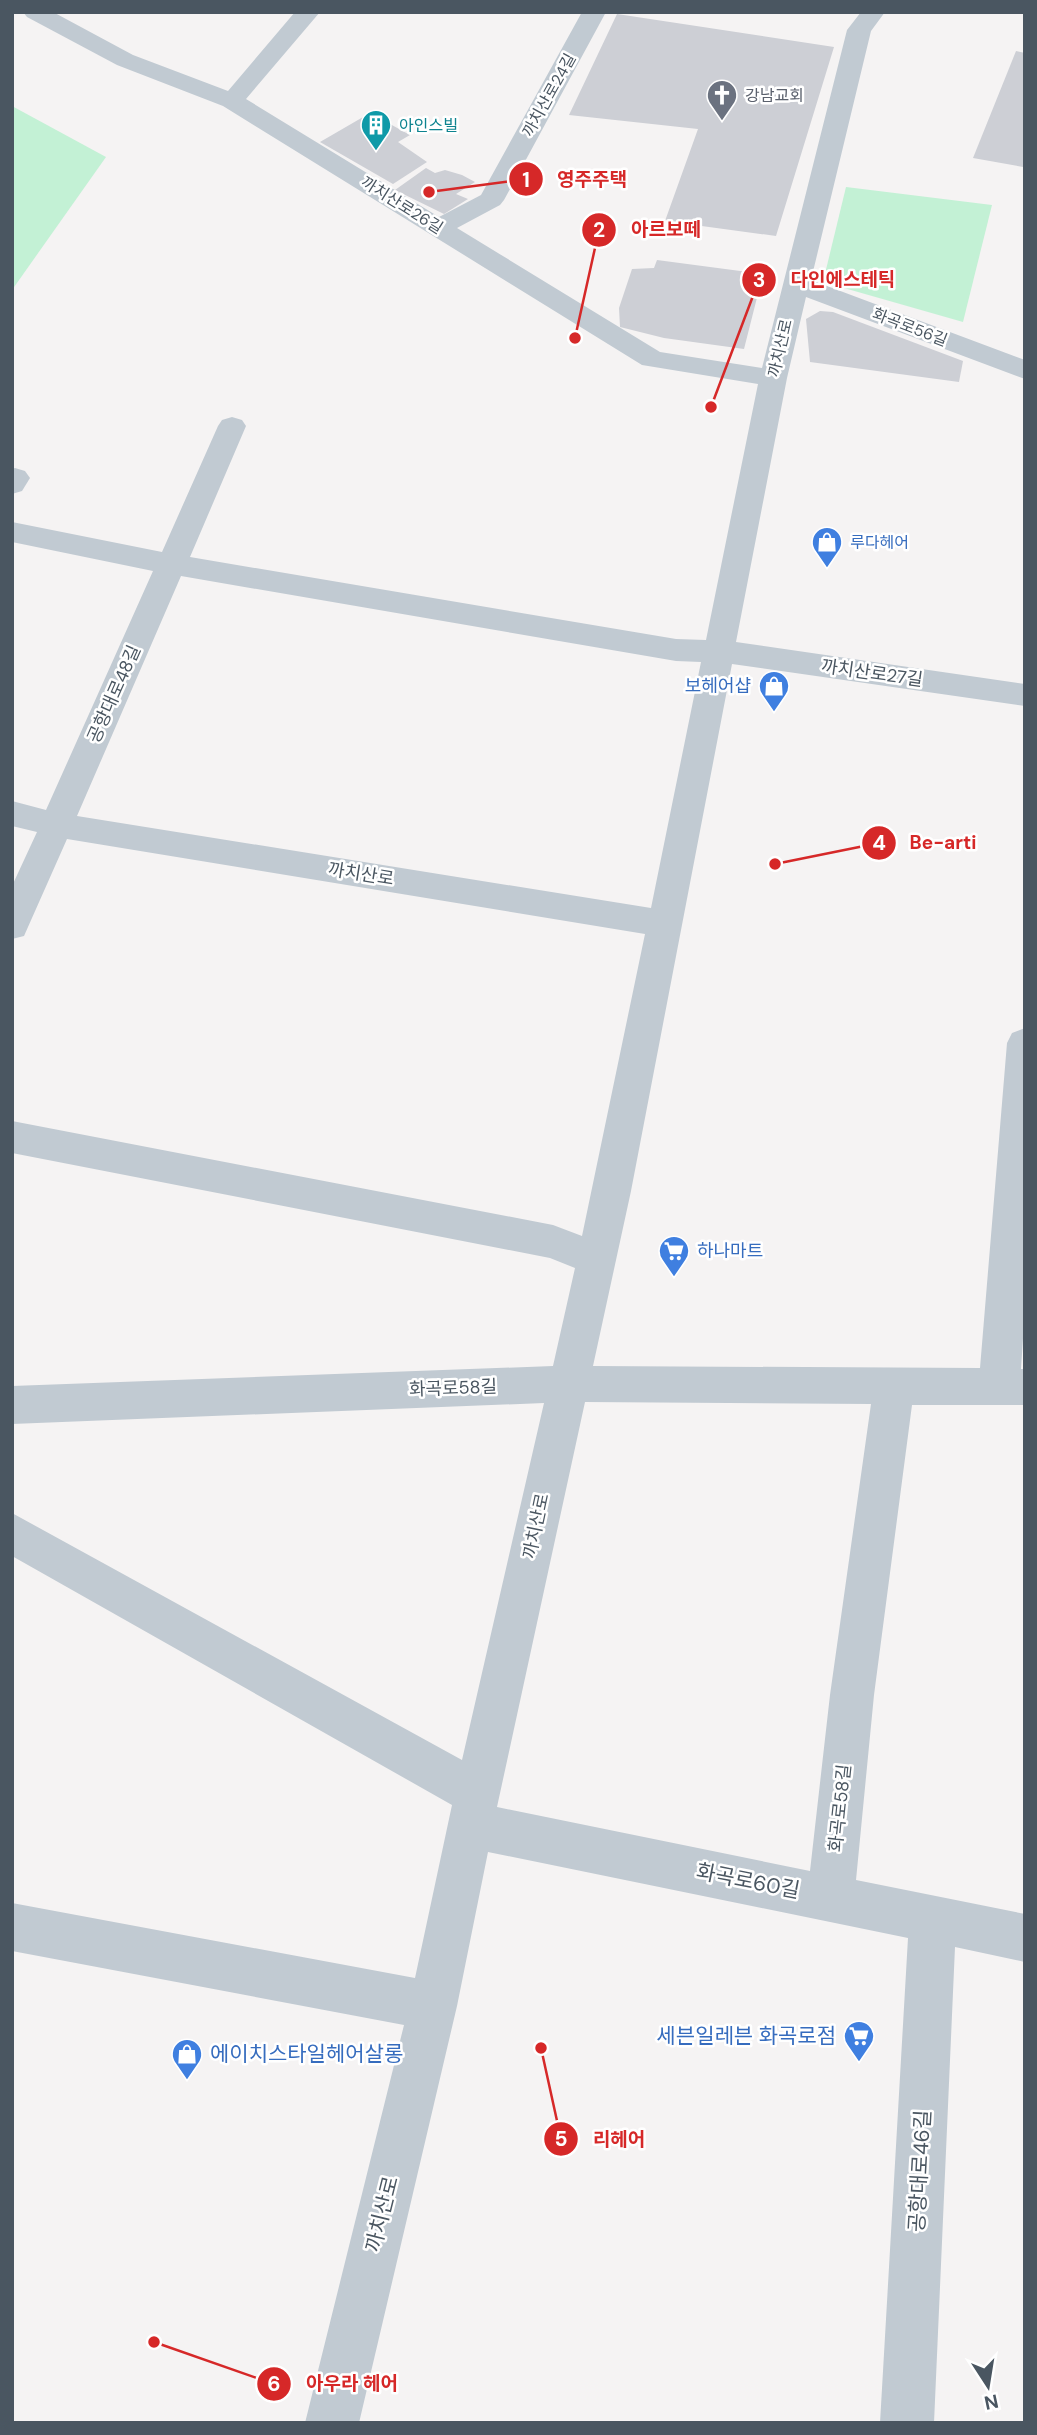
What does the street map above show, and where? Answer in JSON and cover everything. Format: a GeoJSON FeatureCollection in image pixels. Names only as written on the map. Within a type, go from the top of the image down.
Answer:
{"type":"FeatureCollection","features":[{"type":"Feature","properties":{"kind":"street","name":"까치산로26길"},"geometry":{"type":"LineString","coordinates":[[35,12],[125,60],[232,101],[652,359],[773,378]]}},
{"type":"Feature","properties":{"kind":"street"},"geometry":{"type":"LineString","coordinates":[[232,101],[308,12]]}},
{"type":"Feature","properties":{"kind":"street","name":"까치산로24길"},"geometry":{"type":"LineString","coordinates":[[439,227],[491,200],[594,12]]}},
{"type":"Feature","properties":{"kind":"street","name":"까치산로"},"geometry":{"type":"LineString","coordinates":[[332,2423],[433,2006],[596,1259],[773,378],[859,30],[873,12]]}},
{"type":"Feature","properties":{"kind":"street","name":"화곡로56길"},"geometry":{"type":"LineString","coordinates":[[796,284],[1025,370]]}},
{"type":"Feature","properties":{"kind":"street","name":"공항대로48길"},"geometry":{"type":"LineString","coordinates":[[12,926],[232,426]]}},
{"type":"Feature","properties":{"kind":"street"},"geometry":{"type":"LineString","coordinates":[[12,532],[171,564],[676,650],[720,651]]}},
{"type":"Feature","properties":{"kind":"street","name":"까치산로27길"},"geometry":{"type":"LineString","coordinates":[[720,651],[1025,695]]}},
{"type":"Feature","properties":{"kind":"street"},"geometry":{"type":"LineString","coordinates":[[12,813],[57,825]]}},
{"type":"Feature","properties":{"kind":"street","name":"까치산로"},"geometry":{"type":"LineString","coordinates":[[57,825],[665,924]]}},
{"type":"Feature","properties":{"kind":"street","name":"화곡로58길"},"geometry":{"type":"LineString","coordinates":[[12,1405],[567,1384],[1012,1386],[1025,1043]]}},
{"type":"Feature","properties":{"kind":"street"},"geometry":{"type":"LineString","coordinates":[[12,1136],[553,1242],[596,1259]]}},
{"type":"Feature","properties":{"kind":"street","name":"화곡로58길"},"geometry":{"type":"LineString","coordinates":[[831,1898],[852,1695],[894,1385]]}},
{"type":"Feature","properties":{"kind":"street"},"geometry":{"type":"LineString","coordinates":[[12,1533],[474,1810]]}},
{"type":"Feature","properties":{"kind":"street","name":"화곡로60길"},"geometry":{"type":"LineString","coordinates":[[474,1810],[831,1898],[1025,1938]]}},
{"type":"Feature","properties":{"kind":"street","name":"공항대로46길"},"geometry":{"type":"LineString","coordinates":[[906,2423],[933,1919]]}},
{"type":"Feature","properties":{"kind":"street"},"geometry":{"type":"LineString","coordinates":[[12,1927],[433,2006]]}},
{"type":"Feature","properties":{"kind":"green space"},"geometry":{"type":"Polygon","coordinates":[[[12,106],[106,157],[12,290],[12,106]]]}},
{"type":"Feature","properties":{"kind":"green space"},"geometry":{"type":"Polygon","coordinates":[[[846,187],[992,205],[963,322],[823,282],[846,187]]]}},
{"type":"Feature","properties":{"kind":"building","name":"강남교회"},"geometry":{"type":"Polygon","coordinates":[[[617,14],[834,47],[776,236],[665,221],[698,129],[569,115],[617,14]]]}},
{"type":"Feature","properties":{"kind":"building"},"geometry":{"type":"Polygon","coordinates":[[[1016,51],[1025,53],[1023,167],[973,158],[1016,51]]]}},
{"type":"Feature","properties":{"kind":"building","name":"아인스빌"},"geometry":{"type":"Polygon","coordinates":[[[370,113],[410,135],[398,142],[427,162],[393,184],[320,142],[370,113]]]}},
{"type":"Feature","properties":{"kind":"building"},"geometry":{"type":"Polygon","coordinates":[[[426,168],[435,173],[445,170],[475,182],[456,194],[468,199],[444,214],[395,190],[426,168]]]}},
{"type":"Feature","properties":{"kind":"building"},"geometry":{"type":"Polygon","coordinates":[[[657,260],[763,274],[744,349],[664,338],[620,327],[619,308],[632,269],[654,268],[657,260]]]}},
{"type":"Feature","properties":{"kind":"building"},"geometry":{"type":"Polygon","coordinates":[[[820,311],[833,312],[963,361],[959,382],[810,362],[806,319],[820,311]]]}},
{"type":"Feature","properties":{"kind":"place","name":"강남교회"},"geometry":{"type":"Point","coordinates":[722,122]}},
{"type":"Feature","properties":{"kind":"place","name":"아인스빌"},"geometry":{"type":"Point","coordinates":[376,152]}},
{"type":"Feature","properties":{"kind":"place","name":"영주주택"},"geometry":{"type":"Point","coordinates":[429,192]}},
{"type":"Feature","properties":{"kind":"place","name":"아르보떼"},"geometry":{"type":"Point","coordinates":[575,338]}},
{"type":"Feature","properties":{"kind":"place","name":"다인에스테틱"},"geometry":{"type":"Point","coordinates":[711,407]}},
{"type":"Feature","properties":{"kind":"place","name":"루다헤어"},"geometry":{"type":"Point","coordinates":[827,569]}},
{"type":"Feature","properties":{"kind":"place","name":"보헤어샵"},"geometry":{"type":"Point","coordinates":[774,713]}},
{"type":"Feature","properties":{"kind":"place","name":"Be-arti"},"geometry":{"type":"Point","coordinates":[775,864]}},
{"type":"Feature","properties":{"kind":"place","name":"하나마트"},"geometry":{"type":"Point","coordinates":[674,1278]}},
{"type":"Feature","properties":{"kind":"place","name":"리헤어"},"geometry":{"type":"Point","coordinates":[541,2048]}},
{"type":"Feature","properties":{"kind":"place","name":"세븐일레븐 화곡로점"},"geometry":{"type":"Point","coordinates":[859,2063]}},
{"type":"Feature","properties":{"kind":"place","name":"에이치스타일헤어살롱"},"geometry":{"type":"Point","coordinates":[187,2081]}},
{"type":"Feature","properties":{"kind":"place","name":"아우라 헤어"},"geometry":{"type":"Point","coordinates":[154,2342]}}]}
